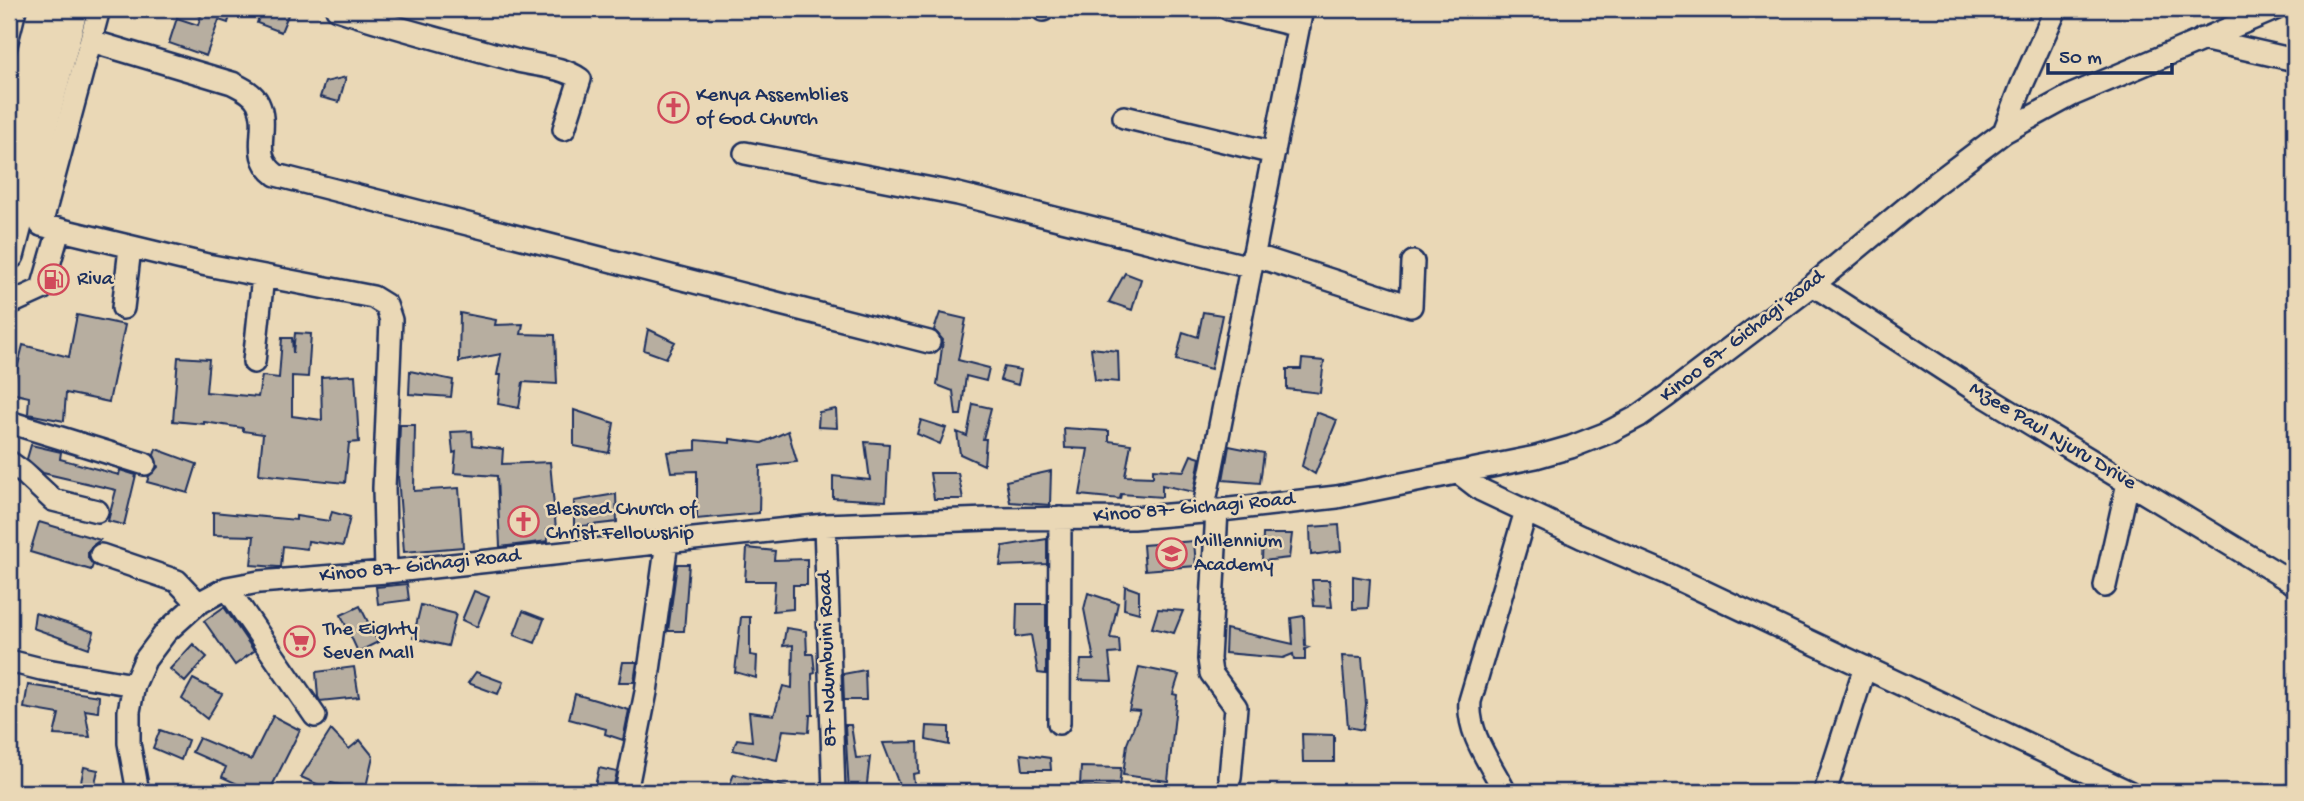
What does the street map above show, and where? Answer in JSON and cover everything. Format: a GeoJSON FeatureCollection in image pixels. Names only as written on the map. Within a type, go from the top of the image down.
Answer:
{"type":"FeatureCollection","features":[{"type":"Feature","properties":{"kind":"highway"},"geometry":{"type":"LineString","coordinates":[[9,148],[76,12]]}},
{"type":"Feature","properties":{"kind":"highway"},"geometry":{"type":"LineString","coordinates":[[9,254],[39,224],[76,12]]}},
{"type":"Feature","properties":{"kind":"street"},"geometry":{"type":"LineString","coordinates":[[337,9],[480,51],[571,72],[580,79],[564,130]]}},
{"type":"Feature","properties":{"kind":"street"},"geometry":{"type":"LineString","coordinates":[[1229,9],[1300,17],[1252,261],[1210,511],[1209,659],[1211,673],[1236,708],[1230,778]]}},
{"type":"Feature","properties":{"kind":"street"},"geometry":{"type":"LineString","coordinates":[[2004,132],[2056,9]]}},
{"type":"Feature","properties":{"kind":"street","name":"Kinoo 87- Gichagi Road"},"geometry":{"type":"LineString","coordinates":[[138,792],[129,743],[129,711],[134,685],[145,660],[166,632],[198,603],[228,588],[259,582],[386,572],[825,525],[988,519],[1133,519],[1337,497],[1536,457],[1607,433],[1639,416],[1667,396],[1813,285],[1935,184],[2004,132],[2072,95],[2275,9]]}},
{"type":"Feature","properties":{"kind":"street"},"geometry":{"type":"LineString","coordinates":[[9,304],[42,289],[39,224],[91,41],[76,12]]}},
{"type":"Feature","properties":{"kind":"street"},"geometry":{"type":"LineString","coordinates":[[2202,39],[2295,60]]}},
{"type":"Feature","properties":{"kind":"street"},"geometry":{"type":"LineString","coordinates":[[91,41],[232,83],[249,92],[259,104],[261,154],[265,166],[276,175],[929,342]]}},
{"type":"Feature","properties":{"kind":"street"},"geometry":{"type":"LineString","coordinates":[[1124,117],[1273,153]]}},
{"type":"Feature","properties":{"kind":"street"},"geometry":{"type":"LineString","coordinates":[[745,153],[958,194],[1252,261],[1411,306],[1413,262]]}},
{"type":"Feature","properties":{"kind":"street"},"geometry":{"type":"LineString","coordinates":[[39,224],[130,248],[373,298],[386,305],[391,320],[384,488],[386,572]]}},
{"type":"Feature","properties":{"kind":"street"},"geometry":{"type":"LineString","coordinates":[[123,308],[130,248]]}},
{"type":"Feature","properties":{"kind":"street"},"geometry":{"type":"LineString","coordinates":[[254,362],[263,276]]}},
{"type":"Feature","properties":{"kind":"street","name":"Mzee Paul Njuru Drive"},"geometry":{"type":"LineString","coordinates":[[1813,285],[1975,390],[2295,584]]}},
{"type":"Feature","properties":{"kind":"street"},"geometry":{"type":"LineString","coordinates":[[9,422],[145,464]]}},
{"type":"Feature","properties":{"kind":"street"},"geometry":{"type":"LineString","coordinates":[[9,462],[53,500],[97,511]]}},
{"type":"Feature","properties":{"kind":"street"},"geometry":{"type":"LineString","coordinates":[[1459,473],[1481,490],[1663,572],[2129,792]]}},
{"type":"Feature","properties":{"kind":"street"},"geometry":{"type":"LineString","coordinates":[[2105,586],[2128,483]]}},
{"type":"Feature","properties":{"kind":"street"},"geometry":{"type":"LineString","coordinates":[[1506,792],[1477,738],[1469,712],[1526,511]]}},
{"type":"Feature","properties":{"kind":"street"},"geometry":{"type":"LineString","coordinates":[[1059,723],[1060,519]]}},
{"type":"Feature","properties":{"kind":"street","name":"87- Ndumbuini Road"},"geometry":{"type":"LineString","coordinates":[[825,525],[834,792]]}},
{"type":"Feature","properties":{"kind":"street"},"geometry":{"type":"LineString","coordinates":[[626,792],[646,692],[667,542]]}},
{"type":"Feature","properties":{"kind":"street"},"geometry":{"type":"LineString","coordinates":[[101,555],[177,581],[198,603]]}},
{"type":"Feature","properties":{"kind":"street"},"geometry":{"type":"LineString","coordinates":[[228,588],[315,716]]}},
{"type":"Feature","properties":{"kind":"street"},"geometry":{"type":"LineString","coordinates":[[9,661],[134,685]]}},
{"type":"Feature","properties":{"kind":"street"},"geometry":{"type":"LineString","coordinates":[[1825,792],[1865,667]]}},
{"type":"Feature","properties":{"kind":"building"},"geometry":{"type":"Polygon","coordinates":[[[193,9],[232,9],[228,23],[219,20],[206,56],[169,43],[177,18],[198,25],[201,16],[192,13],[193,9]]]}},
{"type":"Feature","properties":{"kind":"building"},"geometry":{"type":"Polygon","coordinates":[[[262,9],[272,9],[288,15],[281,32],[257,23],[262,9]]]}},
{"type":"Feature","properties":{"kind":"building"},"geometry":{"type":"Polygon","coordinates":[[[346,77],[339,102],[320,97],[325,82],[346,77]]]}},
{"type":"Feature","properties":{"kind":"building"},"geometry":{"type":"Polygon","coordinates":[[[1125,273],[1141,279],[1132,310],[1109,302],[1125,273]]]}},
{"type":"Feature","properties":{"kind":"building"},"geometry":{"type":"Polygon","coordinates":[[[1203,312],[1222,315],[1211,369],[1176,360],[1183,332],[1198,337],[1203,312]]]}},
{"type":"Feature","properties":{"kind":"building"},"geometry":{"type":"Polygon","coordinates":[[[460,313],[496,320],[495,325],[523,324],[521,334],[555,335],[557,384],[523,382],[519,408],[498,404],[501,375],[497,375],[501,354],[459,362],[460,313]]]}},
{"type":"Feature","properties":{"kind":"building"},"geometry":{"type":"Polygon","coordinates":[[[940,313],[966,319],[958,360],[989,368],[986,381],[966,376],[961,415],[956,415],[953,391],[937,385],[943,340],[934,330],[940,313]]]}},
{"type":"Feature","properties":{"kind":"building"},"geometry":{"type":"Polygon","coordinates":[[[77,315],[125,325],[109,402],[66,393],[64,421],[28,414],[29,397],[11,393],[23,345],[69,357],[77,315]]]}},
{"type":"Feature","properties":{"kind":"building"},"geometry":{"type":"Polygon","coordinates":[[[648,329],[675,342],[666,358],[644,350],[648,329]]]}},
{"type":"Feature","properties":{"kind":"building"},"geometry":{"type":"Polygon","coordinates":[[[295,333],[311,334],[308,377],[292,376],[292,416],[322,420],[321,377],[355,375],[359,442],[349,443],[345,483],[259,474],[263,434],[204,422],[173,421],[178,357],[209,359],[206,392],[258,397],[262,376],[279,378],[282,338],[292,338],[293,353],[295,333]]]}},
{"type":"Feature","properties":{"kind":"building"},"geometry":{"type":"Polygon","coordinates":[[[1091,348],[1118,351],[1119,382],[1095,380],[1091,348]]]}},
{"type":"Feature","properties":{"kind":"building"},"geometry":{"type":"Polygon","coordinates":[[[1302,359],[1324,361],[1320,393],[1287,389],[1287,369],[1301,369],[1302,359]]]}},
{"type":"Feature","properties":{"kind":"building"},"geometry":{"type":"Polygon","coordinates":[[[1004,367],[1021,370],[1018,385],[1000,380],[1004,367]]]}},
{"type":"Feature","properties":{"kind":"building"},"geometry":{"type":"Polygon","coordinates":[[[410,371],[453,380],[451,397],[409,394],[410,371]]]}},
{"type":"Feature","properties":{"kind":"building"},"geometry":{"type":"Polygon","coordinates":[[[973,404],[991,408],[983,439],[986,439],[984,465],[960,454],[957,432],[967,436],[973,404]]]}},
{"type":"Feature","properties":{"kind":"building"},"geometry":{"type":"Polygon","coordinates":[[[836,409],[837,428],[818,427],[819,412],[836,409]]]}},
{"type":"Feature","properties":{"kind":"building"},"geometry":{"type":"Polygon","coordinates":[[[574,410],[614,423],[609,453],[574,446],[574,410]]]}},
{"type":"Feature","properties":{"kind":"building"},"geometry":{"type":"Polygon","coordinates":[[[1316,412],[1337,420],[1315,474],[1302,466],[1316,412]]]}},
{"type":"Feature","properties":{"kind":"building"},"geometry":{"type":"Polygon","coordinates":[[[921,420],[946,428],[940,444],[917,434],[921,420]]]}},
{"type":"Feature","properties":{"kind":"building"},"geometry":{"type":"Polygon","coordinates":[[[400,425],[415,425],[414,491],[459,488],[463,547],[404,552],[398,476],[400,425]]]}},
{"type":"Feature","properties":{"kind":"building"},"geometry":{"type":"Polygon","coordinates":[[[1064,428],[1109,431],[1109,441],[1131,444],[1125,476],[1153,477],[1153,469],[1184,471],[1191,455],[1200,458],[1194,492],[1162,485],[1162,497],[1121,494],[1120,499],[1080,495],[1088,449],[1065,448],[1064,428]]]}},
{"type":"Feature","properties":{"kind":"building"},"geometry":{"type":"Polygon","coordinates":[[[472,431],[473,445],[503,449],[502,464],[550,462],[556,529],[547,530],[548,541],[500,547],[497,476],[454,473],[456,452],[453,453],[451,432],[472,431]]]}},
{"type":"Feature","properties":{"kind":"building"},"geometry":{"type":"Polygon","coordinates":[[[788,431],[797,462],[760,466],[759,513],[697,519],[697,471],[671,472],[667,452],[696,450],[696,440],[730,443],[730,439],[762,443],[788,431]]]}},
{"type":"Feature","properties":{"kind":"building"},"geometry":{"type":"Polygon","coordinates":[[[865,442],[889,444],[886,501],[833,498],[833,476],[870,480],[865,442]]]}},
{"type":"Feature","properties":{"kind":"building"},"geometry":{"type":"Polygon","coordinates":[[[31,445],[61,452],[60,459],[119,475],[120,470],[136,475],[124,525],[108,521],[116,490],[43,473],[27,459],[31,445]]]}},
{"type":"Feature","properties":{"kind":"building"},"geometry":{"type":"Polygon","coordinates":[[[1229,446],[1264,453],[1260,483],[1223,480],[1229,446]]]}},
{"type":"Feature","properties":{"kind":"building"},"geometry":{"type":"Polygon","coordinates":[[[156,449],[197,464],[188,493],[147,482],[158,467],[154,455],[156,449]]]}},
{"type":"Feature","properties":{"kind":"building"},"geometry":{"type":"Polygon","coordinates":[[[1051,471],[1050,505],[1010,502],[1006,481],[1051,471]]]}},
{"type":"Feature","properties":{"kind":"building"},"geometry":{"type":"Polygon","coordinates":[[[930,473],[958,473],[963,499],[934,499],[930,473]]]}},
{"type":"Feature","properties":{"kind":"building"},"geometry":{"type":"Polygon","coordinates":[[[616,494],[617,522],[574,527],[574,501],[616,494]]]}},
{"type":"Feature","properties":{"kind":"building"},"geometry":{"type":"Polygon","coordinates":[[[213,512],[296,520],[296,516],[329,521],[332,512],[350,517],[343,546],[308,541],[307,549],[283,546],[281,567],[278,567],[251,565],[254,536],[213,535],[213,512]]]}},
{"type":"Feature","properties":{"kind":"building"},"geometry":{"type":"Polygon","coordinates":[[[39,522],[100,540],[88,551],[88,558],[93,565],[91,570],[30,552],[39,522]]]}},
{"type":"Feature","properties":{"kind":"building"},"geometry":{"type":"Polygon","coordinates":[[[1339,525],[1341,551],[1311,555],[1310,527],[1339,525]]]}},
{"type":"Feature","properties":{"kind":"building"},"geometry":{"type":"Polygon","coordinates":[[[1263,534],[1292,534],[1289,558],[1262,561],[1263,534]]]}},
{"type":"Feature","properties":{"kind":"building"},"geometry":{"type":"Polygon","coordinates":[[[1047,539],[1047,564],[1000,566],[1003,546],[1047,539]]]}},
{"type":"Feature","properties":{"kind":"building"},"geometry":{"type":"Polygon","coordinates":[[[1194,541],[1196,566],[1145,570],[1143,545],[1194,541]]]}},
{"type":"Feature","properties":{"kind":"building"},"geometry":{"type":"Polygon","coordinates":[[[747,548],[775,551],[774,560],[807,559],[807,585],[793,585],[793,609],[773,611],[775,581],[745,581],[747,548]]]}},
{"type":"Feature","properties":{"kind":"building"},"geometry":{"type":"Polygon","coordinates":[[[677,564],[689,564],[684,631],[668,631],[677,564]]]}},
{"type":"Feature","properties":{"kind":"building"},"geometry":{"type":"Polygon","coordinates":[[[1353,576],[1370,579],[1368,608],[1353,609],[1353,576]]]}},
{"type":"Feature","properties":{"kind":"building"},"geometry":{"type":"Polygon","coordinates":[[[1312,580],[1329,580],[1332,607],[1314,606],[1312,580]]]}},
{"type":"Feature","properties":{"kind":"building"},"geometry":{"type":"Polygon","coordinates":[[[407,584],[409,600],[378,604],[376,587],[407,584]]]}},
{"type":"Feature","properties":{"kind":"building"},"geometry":{"type":"Polygon","coordinates":[[[1125,586],[1139,591],[1139,613],[1124,609],[1125,586]]]}},
{"type":"Feature","properties":{"kind":"building"},"geometry":{"type":"Polygon","coordinates":[[[474,591],[489,597],[477,627],[462,620],[474,591]]]}},
{"type":"Feature","properties":{"kind":"building"},"geometry":{"type":"Polygon","coordinates":[[[1088,593],[1118,603],[1110,638],[1119,639],[1120,653],[1109,654],[1112,681],[1079,680],[1081,660],[1094,660],[1084,609],[1088,593]]]}},
{"type":"Feature","properties":{"kind":"building"},"geometry":{"type":"Polygon","coordinates":[[[1017,604],[1046,604],[1046,674],[1038,673],[1031,635],[1016,637],[1017,604]]]}},
{"type":"Feature","properties":{"kind":"building"},"geometry":{"type":"Polygon","coordinates":[[[421,605],[456,614],[448,646],[413,638],[421,605]]]}},
{"type":"Feature","properties":{"kind":"building"},"geometry":{"type":"Polygon","coordinates":[[[360,606],[378,642],[358,652],[341,615],[360,606]]]}},
{"type":"Feature","properties":{"kind":"building"},"geometry":{"type":"Polygon","coordinates":[[[224,607],[254,651],[235,665],[204,621],[224,607]]]}},
{"type":"Feature","properties":{"kind":"building"},"geometry":{"type":"Polygon","coordinates":[[[1158,609],[1183,611],[1174,633],[1152,628],[1158,609]]]}},
{"type":"Feature","properties":{"kind":"building"},"geometry":{"type":"Polygon","coordinates":[[[523,611],[544,619],[535,643],[514,635],[523,611]]]}},
{"type":"Feature","properties":{"kind":"building"},"geometry":{"type":"Polygon","coordinates":[[[35,613],[94,632],[89,648],[33,628],[35,613]]]}},
{"type":"Feature","properties":{"kind":"building"},"geometry":{"type":"Polygon","coordinates":[[[1304,616],[1305,646],[1309,647],[1305,649],[1305,660],[1294,660],[1293,654],[1283,658],[1225,653],[1226,629],[1293,644],[1291,618],[1304,616]]]}},
{"type":"Feature","properties":{"kind":"building"},"geometry":{"type":"Polygon","coordinates":[[[741,617],[750,617],[750,655],[757,656],[756,678],[735,672],[741,617]]]}},
{"type":"Feature","properties":{"kind":"building"},"geometry":{"type":"Polygon","coordinates":[[[786,628],[806,631],[807,654],[813,654],[813,715],[810,715],[809,732],[783,730],[777,760],[733,750],[737,739],[752,741],[749,712],[774,715],[783,686],[792,688],[793,645],[783,646],[786,628]]]}},
{"type":"Feature","properties":{"kind":"building"},"geometry":{"type":"Polygon","coordinates":[[[193,644],[207,657],[185,682],[170,669],[193,644]]]}},
{"type":"Feature","properties":{"kind":"building"},"geometry":{"type":"Polygon","coordinates":[[[1342,656],[1362,657],[1366,704],[1363,730],[1348,727],[1342,656]]]}},
{"type":"Feature","properties":{"kind":"building"},"geometry":{"type":"Polygon","coordinates":[[[623,662],[637,662],[634,682],[619,682],[623,662]]]}},
{"type":"Feature","properties":{"kind":"building"},"geometry":{"type":"Polygon","coordinates":[[[354,667],[359,697],[320,701],[316,672],[354,667]]]}},
{"type":"Feature","properties":{"kind":"building"},"geometry":{"type":"Polygon","coordinates":[[[1139,667],[1179,675],[1173,694],[1177,695],[1168,781],[1123,775],[1127,744],[1140,711],[1129,710],[1139,667]]]}},
{"type":"Feature","properties":{"kind":"building"},"geometry":{"type":"Polygon","coordinates":[[[865,670],[866,700],[844,700],[843,674],[865,670]]]}},
{"type":"Feature","properties":{"kind":"building"},"geometry":{"type":"Polygon","coordinates":[[[476,672],[503,682],[498,694],[468,683],[476,672]]]}},
{"type":"Feature","properties":{"kind":"building"},"geometry":{"type":"Polygon","coordinates":[[[193,679],[222,694],[207,719],[182,699],[193,679]]]}},
{"type":"Feature","properties":{"kind":"building"},"geometry":{"type":"Polygon","coordinates":[[[28,685],[99,696],[98,712],[85,710],[90,737],[54,735],[59,714],[24,708],[28,685]]]}},
{"type":"Feature","properties":{"kind":"building"},"geometry":{"type":"Polygon","coordinates":[[[575,694],[629,710],[623,740],[605,734],[606,729],[569,719],[575,694]]]}},
{"type":"Feature","properties":{"kind":"building"},"geometry":{"type":"Polygon","coordinates":[[[273,716],[300,730],[269,792],[247,785],[246,788],[222,777],[226,767],[192,752],[199,738],[251,760],[273,716]]]}},
{"type":"Feature","properties":{"kind":"building"},"geometry":{"type":"Polygon","coordinates":[[[845,725],[851,725],[856,758],[870,757],[866,792],[849,792],[845,725]]]}},
{"type":"Feature","properties":{"kind":"building"},"geometry":{"type":"Polygon","coordinates":[[[927,726],[949,727],[949,745],[926,740],[927,726]]]}},
{"type":"Feature","properties":{"kind":"building"},"geometry":{"type":"Polygon","coordinates":[[[160,730],[188,740],[181,760],[153,748],[160,730]]]}},
{"type":"Feature","properties":{"kind":"building"},"geometry":{"type":"Polygon","coordinates":[[[331,730],[349,749],[360,740],[373,756],[365,791],[331,783],[328,789],[301,777],[331,730]]]}},
{"type":"Feature","properties":{"kind":"building"},"geometry":{"type":"Polygon","coordinates":[[[1302,734],[1334,735],[1334,762],[1303,762],[1302,734]]]}},
{"type":"Feature","properties":{"kind":"building"},"geometry":{"type":"Polygon","coordinates":[[[918,742],[919,773],[913,774],[915,792],[902,792],[883,743],[918,742]]]}},
{"type":"Feature","properties":{"kind":"building"},"geometry":{"type":"Polygon","coordinates":[[[1021,754],[1050,758],[1051,770],[1023,770],[1021,754]]]}},
{"type":"Feature","properties":{"kind":"building"},"geometry":{"type":"Polygon","coordinates":[[[84,767],[98,770],[93,792],[79,792],[84,767]]]}},
{"type":"Feature","properties":{"kind":"building"},"geometry":{"type":"Polygon","coordinates":[[[1081,767],[1121,768],[1119,789],[1080,786],[1081,767]]]}},
{"type":"Feature","properties":{"kind":"building"},"geometry":{"type":"Polygon","coordinates":[[[599,768],[617,772],[613,789],[595,786],[599,768]]]}},
{"type":"Feature","properties":{"kind":"building"},"geometry":{"type":"Polygon","coordinates":[[[734,774],[786,787],[786,792],[743,792],[728,789],[734,774]]]}},
{"type":"Feature","properties":{"kind":"place","name":"Kenya Assemblies of God Church"},"geometry":{"type":"Point","coordinates":[673,108]}},
{"type":"Feature","properties":{"kind":"place","name":"Riva"},"geometry":{"type":"Point","coordinates":[54,280]}},
{"type":"Feature","properties":{"kind":"place","name":"Blessed Church of Christ Fellowship"},"geometry":{"type":"Point","coordinates":[523,522]}},
{"type":"Feature","properties":{"kind":"place","name":"Millennium Academy"},"geometry":{"type":"Point","coordinates":[1171,554]}},
{"type":"Feature","properties":{"kind":"place","name":"The Eighty Seven Mall"},"geometry":{"type":"Point","coordinates":[300,642]}}]}
